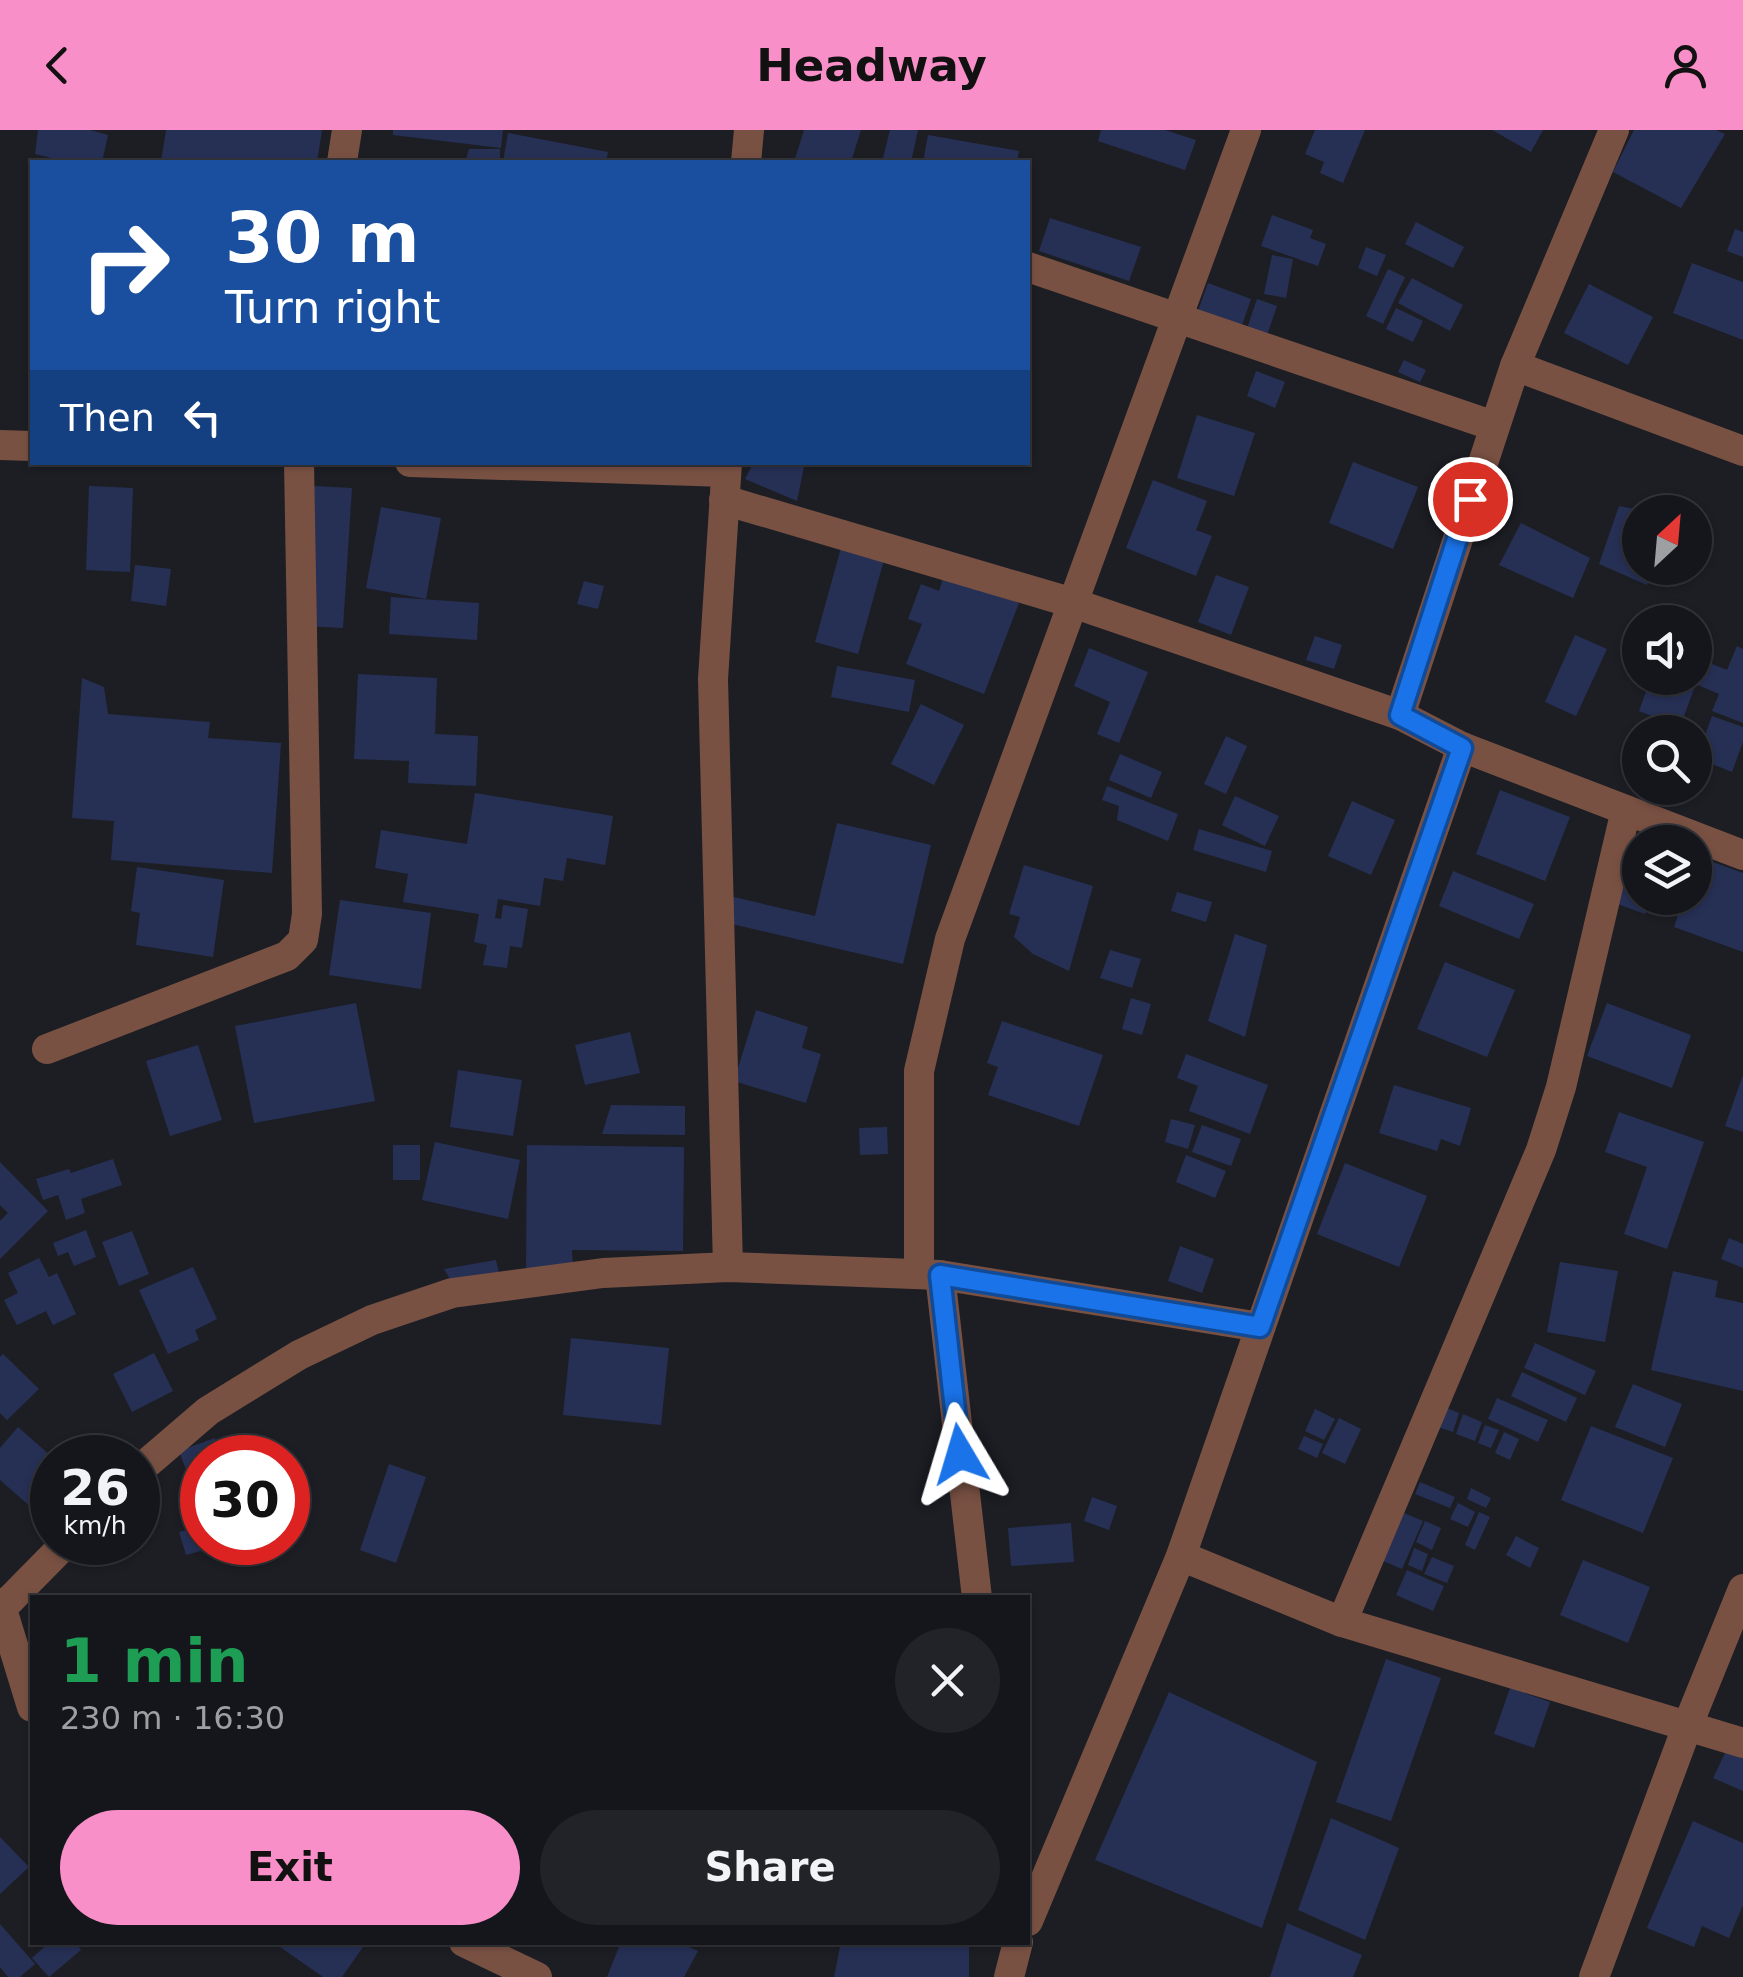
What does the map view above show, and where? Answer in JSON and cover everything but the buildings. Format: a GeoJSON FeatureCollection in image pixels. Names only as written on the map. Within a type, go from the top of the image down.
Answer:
{"type":"FeatureCollection","features":[{"type":"Feature","properties":{"kind":"street"},"geometry":{"type":"LineString","coordinates":[[342,160],[346,130]]}},
{"type":"Feature","properties":{"kind":"street"},"geometry":{"type":"LineString","coordinates":[[746,160],[749,130]]}},
{"type":"Feature","properties":{"kind":"street"},"geometry":{"type":"LineString","coordinates":[[977,1595],[929,1274],[919,1071],[932,1008],[961,907],[1246,130]]}},
{"type":"Feature","properties":{"kind":"street"},"geometry":{"type":"LineString","coordinates":[[1400,715],[1514,366],[1614,130]]}},
{"type":"Feature","properties":{"kind":"street"},"geometry":{"type":"LineString","coordinates":[[1030,268],[1494,426]]}},
{"type":"Feature","properties":{"kind":"street"},"geometry":{"type":"LineString","coordinates":[[1514,366],[1743,451]]}},
{"type":"Feature","properties":{"kind":"street"},"geometry":{"type":"LineString","coordinates":[[0,445],[30,446]]}},
{"type":"Feature","properties":{"kind":"street"},"geometry":{"type":"LineString","coordinates":[[47,1049],[286,956],[302,940],[307,914],[299,465]]}},
{"type":"Feature","properties":{"kind":"street"},"geometry":{"type":"LineString","coordinates":[[469,465],[726,478],[1400,715],[1462,748],[1743,855]]}},
{"type":"Feature","properties":{"kind":"street"},"geometry":{"type":"LineString","coordinates":[[726,478],[713,679],[728,1268]]}},
{"type":"Feature","properties":{"kind":"street"},"geometry":{"type":"LineString","coordinates":[[1030,1914],[1181,1556],[1462,748]]}},
{"type":"Feature","properties":{"kind":"street"},"geometry":{"type":"LineString","coordinates":[[1342,1622],[1541,1150],[1561,1087],[1626,810]]}},
{"type":"Feature","properties":{"kind":"street"},"geometry":{"type":"LineString","coordinates":[[160,1453],[208,1411],[300,1355],[372,1320],[452,1293],[603,1273],[728,1268],[929,1274],[1260,1327]]}},
{"type":"Feature","properties":{"kind":"street"},"geometry":{"type":"LineString","coordinates":[[1181,1556],[1342,1622],[1743,1743]]}},
{"type":"Feature","properties":{"kind":"street"},"geometry":{"type":"LineString","coordinates":[[30,1700],[1,1606],[43,1565]]}},
{"type":"Feature","properties":{"kind":"street"},"geometry":{"type":"LineString","coordinates":[[1594,1977],[1743,1589]]}},
{"type":"Feature","properties":{"kind":"street"},"geometry":{"type":"LineString","coordinates":[[470,1945],[537,1977]]}},
{"type":"Feature","properties":{"kind":"street"},"geometry":{"type":"LineString","coordinates":[[1009,1977],[1018,1945]]}},
{"type":"Feature","properties":{"kind":"route"},"geometry":{"type":"LineString","coordinates":[[960,1454],[940,1275],[1260,1327],[1462,748],[1400,715],[1470,499]]}}]}
